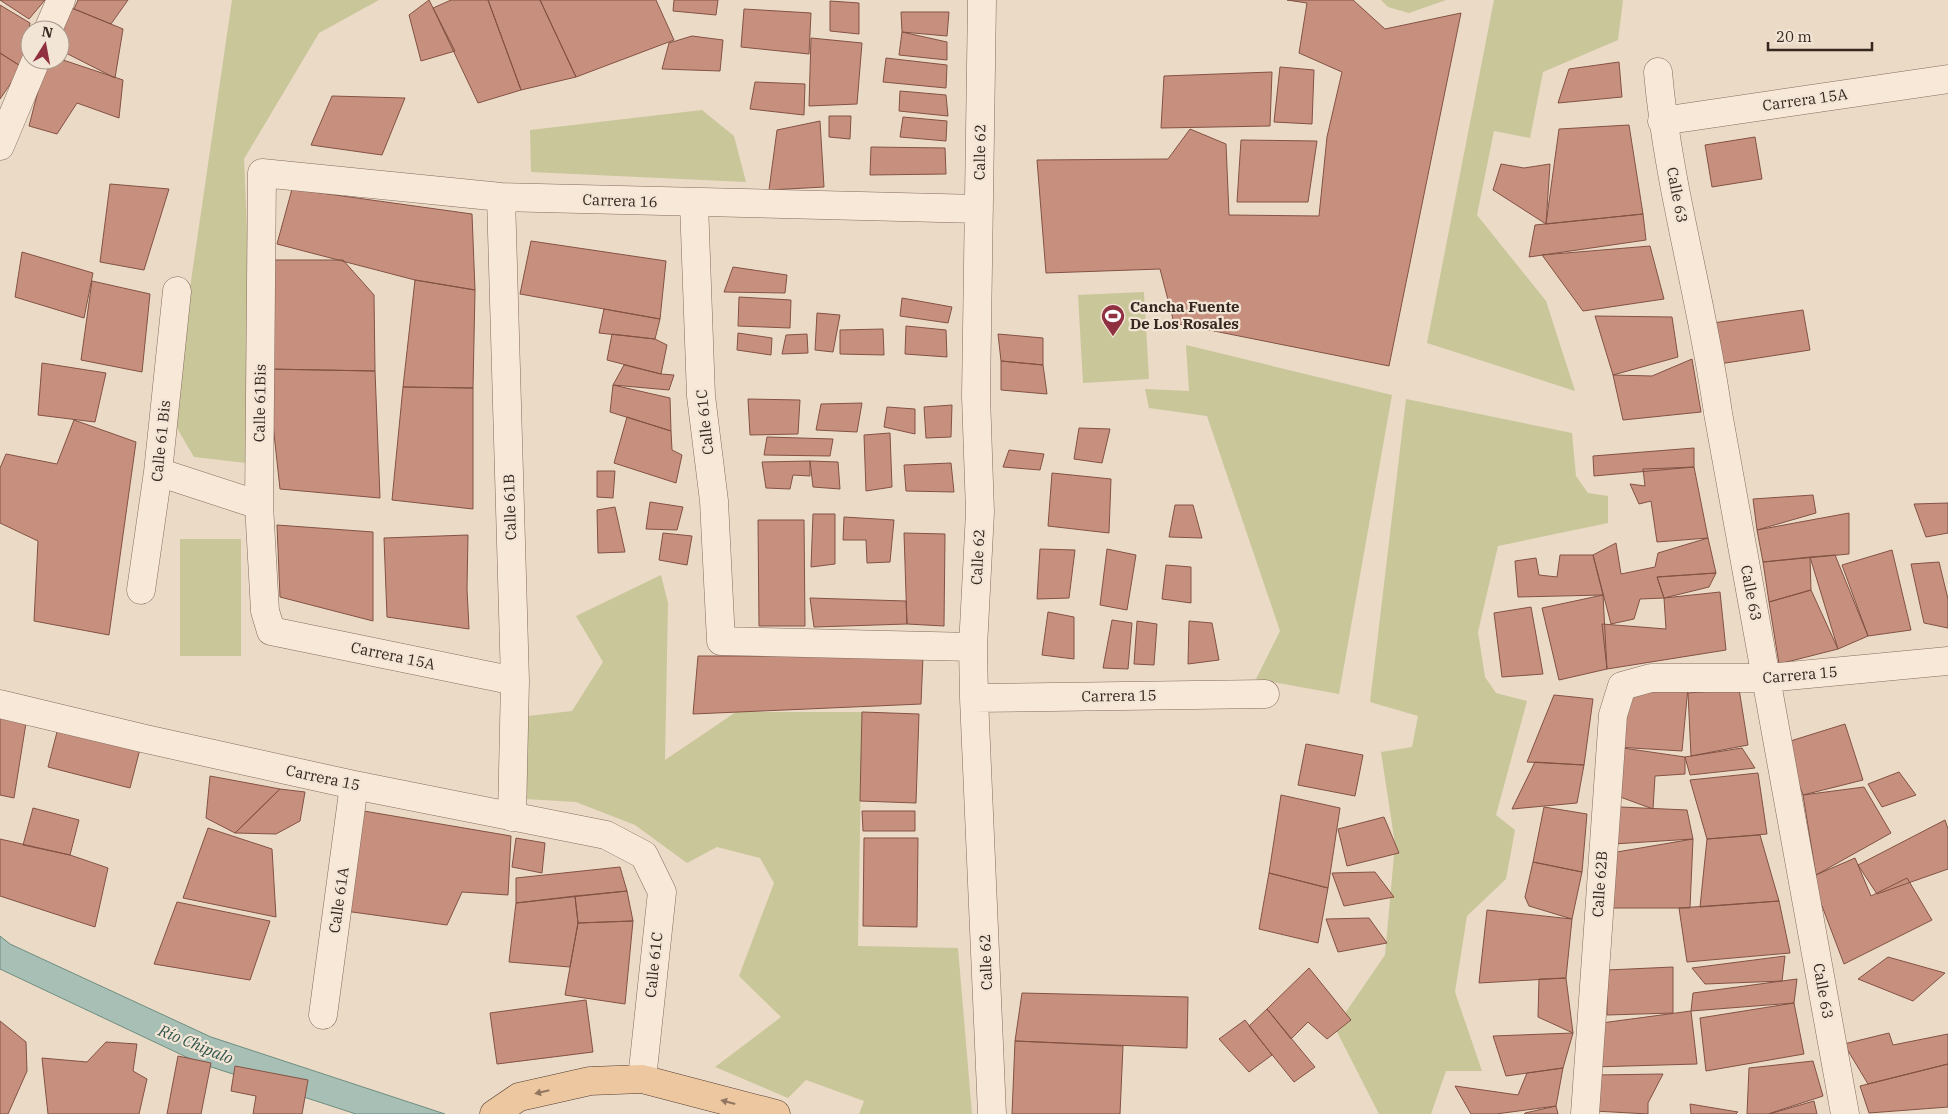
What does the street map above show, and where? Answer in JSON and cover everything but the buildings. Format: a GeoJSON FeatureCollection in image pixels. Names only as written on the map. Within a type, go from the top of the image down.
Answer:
{"type":"FeatureCollection","features":[{"type":"Feature","properties":{"kind":"main road"},"geometry":{"type":"LineString","coordinates":[[494,1114],[519,1097],[590,1081],[642,1079],[776,1114]]}},
{"type":"Feature","properties":{"kind":"street"},"geometry":{"type":"LineString","coordinates":[[52,20],[61,0]]}},
{"type":"Feature","properties":{"kind":"street","name":"Calle 62"},"geometry":{"type":"LineString","coordinates":[[982,0],[976,396],[980,512],[974,647],[974,698],[992,1114]]}},
{"type":"Feature","properties":{"kind":"street"},"geometry":{"type":"LineString","coordinates":[[0,146],[32,70]]}},
{"type":"Feature","properties":{"kind":"street","name":"Calle 63"},"geometry":{"type":"LineString","coordinates":[[1658,72],[1662,121],[1710,358],[1718,412],[1845,1114]]}},
{"type":"Feature","properties":{"kind":"street","name":"Carrera 15A"},"geometry":{"type":"LineString","coordinates":[[1662,121],[1948,79]]}},
{"type":"Feature","properties":{"kind":"street","name":"Carrera 16"},"geometry":{"type":"LineString","coordinates":[[262,174],[501,197],[979,209]]}},
{"type":"Feature","properties":{"kind":"street","name":"Calle 61Bis"},"geometry":{"type":"LineString","coordinates":[[262,174],[259,505],[265,611],[271,631]]}},
{"type":"Feature","properties":{"kind":"street","name":"Calle 61B"},"geometry":{"type":"LineString","coordinates":[[501,197],[514,681],[512,817]]}},
{"type":"Feature","properties":{"kind":"street","name":"Calle 61C"},"geometry":{"type":"LineString","coordinates":[[694,203],[701,396],[714,501],[721,641],[974,647]]}},
{"type":"Feature","properties":{"kind":"street","name":"Calle 61 Bis"},"geometry":{"type":"LineString","coordinates":[[141,590],[158,472],[177,291]]}},
{"type":"Feature","properties":{"kind":"street"},"geometry":{"type":"LineString","coordinates":[[158,472],[259,505]]}},
{"type":"Feature","properties":{"kind":"street","name":"Carrera 15A"},"geometry":{"type":"LineString","coordinates":[[271,631],[514,681]]}},
{"type":"Feature","properties":{"kind":"street","name":"Carrera 15"},"geometry":{"type":"LineString","coordinates":[[1651,678],[1767,678],[1948,661]]}},
{"type":"Feature","properties":{"kind":"street","name":"Calle 62B"},"geometry":{"type":"LineString","coordinates":[[1585,1114],[1613,715],[1622,686],[1651,678]]}},
{"type":"Feature","properties":{"kind":"street","name":"Carrera 15"},"geometry":{"type":"LineString","coordinates":[[974,698],[1265,694]]}},
{"type":"Feature","properties":{"kind":"street","name":"Carrera 15"},"geometry":{"type":"LineString","coordinates":[[0,704],[354,785],[606,836],[644,855]]}},
{"type":"Feature","properties":{"kind":"street","name":"Calle 61A"},"geometry":{"type":"LineString","coordinates":[[323,1015],[354,785]]}},
{"type":"Feature","properties":{"kind":"street","name":"Calle 61C"},"geometry":{"type":"LineString","coordinates":[[642,1079],[662,892],[644,855]]}},
{"type":"Feature","properties":{"kind":"shaded area"},"geometry":{"type":"Polygon","coordinates":[[[232,0],[379,0],[319,33],[244,159],[253,370],[246,463],[194,457],[171,418],[232,0]]]}},
{"type":"Feature","properties":{"kind":"shaded area"},"geometry":{"type":"Polygon","coordinates":[[[1381,0],[1446,0],[1409,13],[1388,7],[1381,0]]]}},
{"type":"Feature","properties":{"kind":"shaded area"},"geometry":{"type":"Polygon","coordinates":[[[1494,0],[1623,0],[1618,40],[1543,72],[1530,138],[1494,131],[1477,215],[1546,301],[1575,391],[1427,343],[1494,0]]]}},
{"type":"Feature","properties":{"kind":"shaded area"},"geometry":{"type":"Polygon","coordinates":[[[702,110],[734,136],[746,182],[531,172],[530,130],[702,110]]]}},
{"type":"Feature","properties":{"kind":"shaded area","name":"Cancha Fuente De Los Rosales"},"geometry":{"type":"Polygon","coordinates":[[[1144,292],[1149,379],[1083,383],[1078,295],[1144,292]]]}},
{"type":"Feature","properties":{"kind":"shaded area"},"geometry":{"type":"Polygon","coordinates":[[[1186,345],[1392,395],[1339,694],[1256,679],[1280,631],[1207,416],[1149,408],[1145,389],[1189,391],[1186,345]]]}},
{"type":"Feature","properties":{"kind":"shaded area"},"geometry":{"type":"Polygon","coordinates":[[[1406,399],[1572,433],[1576,476],[1588,493],[1608,496],[1608,523],[1498,546],[1478,632],[1485,677],[1496,693],[1527,701],[1496,815],[1515,830],[1506,879],[1467,916],[1455,992],[1482,1071],[1446,1071],[1431,1114],[1379,1114],[1335,1028],[1385,955],[1395,844],[1381,752],[1412,747],[1418,716],[1370,702],[1406,399]]]}},
{"type":"Feature","properties":{"kind":"shaded area"},"geometry":{"type":"Polygon","coordinates":[[[180,539],[241,539],[241,656],[180,656],[180,539]]]}},
{"type":"Feature","properties":{"kind":"shaded area"},"geometry":{"type":"Polygon","coordinates":[[[661,575],[668,603],[665,760],[736,712],[862,712],[858,946],[958,948],[972,1114],[859,1114],[864,1101],[806,1080],[788,1098],[715,1067],[781,1017],[739,976],[774,883],[760,858],[717,847],[687,863],[635,825],[576,802],[525,799],[528,716],[572,711],[603,662],[576,616],[661,575]]]}},
{"type":"Feature","properties":{"kind":"water","name":"Río Chipalo"},"geometry":{"type":"Polygon","coordinates":[[[0,936],[10,944],[211,1037],[445,1114],[356,1114],[199,1063],[0,969],[0,936]]]}},
{"type":"Feature","properties":{"kind":"place","name":"Cancha Fuente De Los Rosales"},"geometry":{"type":"Point","coordinates":[1113,337]}}]}
